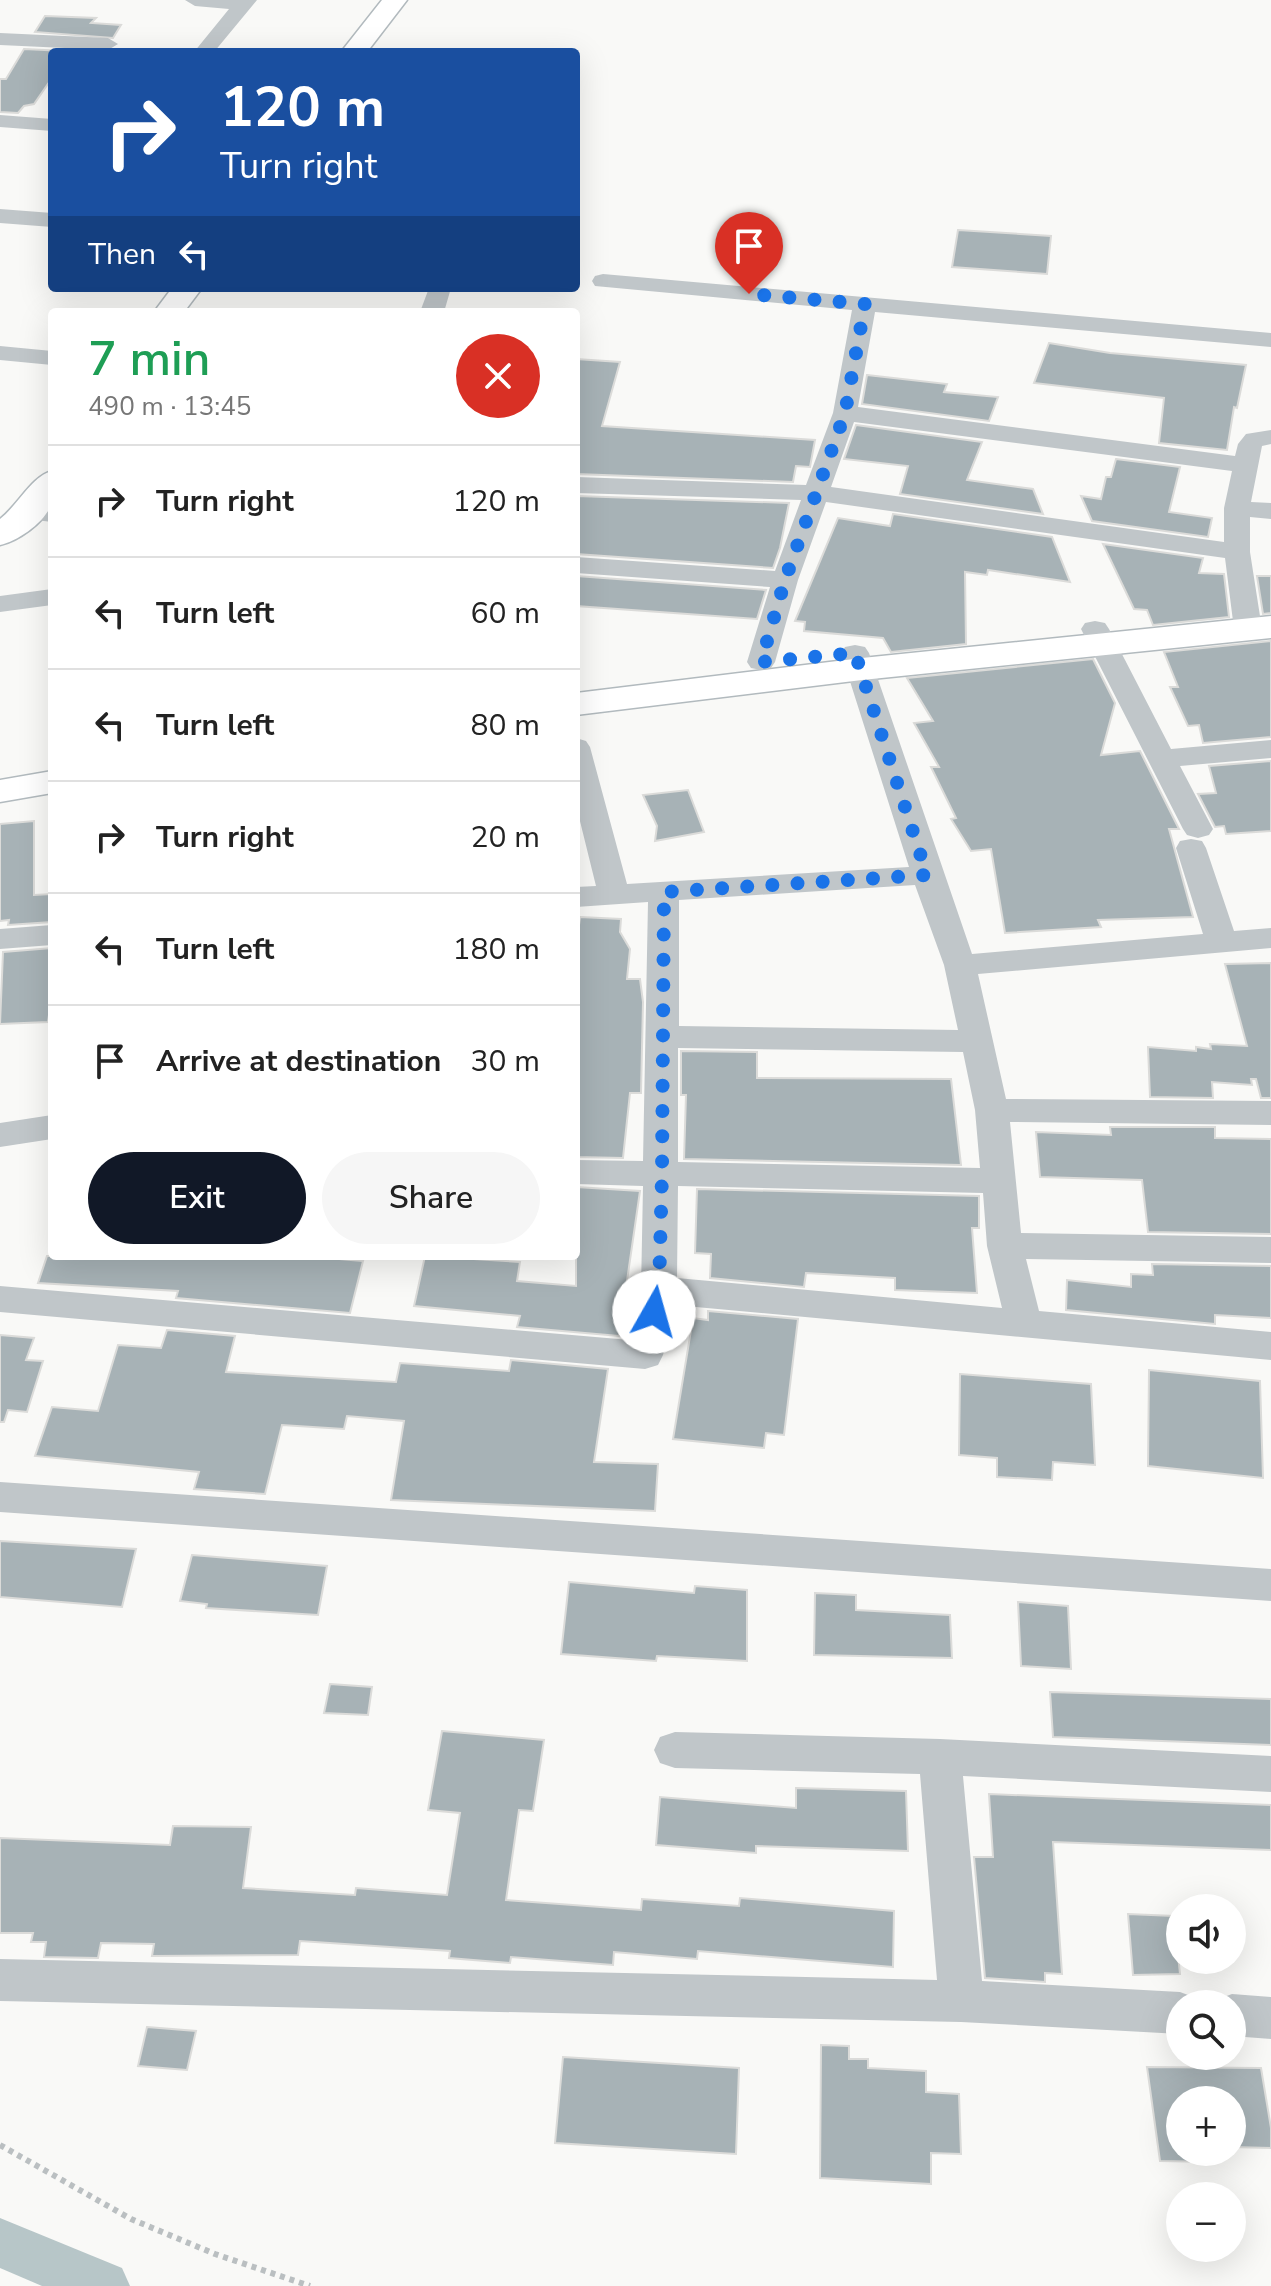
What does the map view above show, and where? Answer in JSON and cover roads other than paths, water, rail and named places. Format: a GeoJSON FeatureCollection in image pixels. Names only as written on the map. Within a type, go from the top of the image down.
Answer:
{"type":"FeatureCollection","features":[{"type":"Feature","properties":{"kind":"street"},"geometry":{"type":"LineString","coordinates":[[195,0],[245,2]]}},
{"type":"Feature","properties":{"kind":"street"},"geometry":{"type":"LineString","coordinates":[[357,48],[395,0]]}},
{"type":"Feature","properties":{"kind":"street"},"geometry":{"type":"LineString","coordinates":[[207,48],[245,2]]}},
{"type":"Feature","properties":{"kind":"street"},"geometry":{"type":"LineString","coordinates":[[2,43],[108,44]]}},
{"type":"Feature","properties":{"kind":"street"},"geometry":{"type":"LineString","coordinates":[[0,121],[48,125]]}},
{"type":"Feature","properties":{"kind":"street"},"geometry":{"type":"LineString","coordinates":[[0,216],[48,220]]}},
{"type":"Feature","properties":{"kind":"street"},"geometry":{"type":"LineString","coordinates":[[603,281],[1271,340]]}},
{"type":"Feature","properties":{"kind":"street"},"geometry":{"type":"LineString","coordinates":[[761,662],[785,580],[845,413],[865,304]]}},
{"type":"Feature","properties":{"kind":"street"},"geometry":{"type":"LineString","coordinates":[[0,353],[48,358]]}},
{"type":"Feature","properties":{"kind":"street"},"geometry":{"type":"LineString","coordinates":[[845,413],[1246,465]]}},
{"type":"Feature","properties":{"kind":"street"},"geometry":{"type":"LineString","coordinates":[[580,703],[859,661],[1259,620],[1237,552],[1237,508],[1250,444],[1255,439],[1271,437]]}},
{"type":"Feature","properties":{"kind":"street"},"geometry":{"type":"LineString","coordinates":[[580,485],[818,493],[1237,552]]}},
{"type":"Feature","properties":{"kind":"street"},"geometry":{"type":"LineString","coordinates":[[0,535],[40,513],[48,492]]}},
{"type":"Feature","properties":{"kind":"street"},"geometry":{"type":"LineString","coordinates":[[1237,508],[1271,511]]}},
{"type":"Feature","properties":{"kind":"street"},"geometry":{"type":"LineString","coordinates":[[580,565],[785,580]]}},
{"type":"Feature","properties":{"kind":"street"},"geometry":{"type":"LineString","coordinates":[[0,604],[48,598]]}},
{"type":"Feature","properties":{"kind":"street"},"geometry":{"type":"LineString","coordinates":[[1099,637],[1162,759],[1195,838],[1222,943]]}},
{"type":"Feature","properties":{"kind":"street"},"geometry":{"type":"LineString","coordinates":[[580,685],[761,662],[859,661]]}},
{"type":"Feature","properties":{"kind":"street"},"geometry":{"type":"LineString","coordinates":[[859,661],[927,875],[960,965],[992,1110],[1005,1246],[1023,1322]]}},
{"type":"Feature","properties":{"kind":"street"},"geometry":{"type":"LineString","coordinates":[[1162,759],[1271,749]]}},
{"type":"Feature","properties":{"kind":"street"},"geometry":{"type":"LineString","coordinates":[[0,770],[48,763]]}},
{"type":"Feature","properties":{"kind":"street"},"geometry":{"type":"LineString","coordinates":[[580,763],[614,895]]}},
{"type":"Feature","properties":{"kind":"street"},"geometry":{"type":"LineString","coordinates":[[0,791],[48,783]]}},
{"type":"Feature","properties":{"kind":"street"},"geometry":{"type":"LineString","coordinates":[[580,897],[927,875]]}},
{"type":"Feature","properties":{"kind":"street"},"geometry":{"type":"LineString","coordinates":[[0,1299],[645,1355],[659,1290],[664,892]]}},
{"type":"Feature","properties":{"kind":"street"},"geometry":{"type":"LineString","coordinates":[[0,939],[48,935]]}},
{"type":"Feature","properties":{"kind":"street"},"geometry":{"type":"LineString","coordinates":[[960,965],[1271,938]]}},
{"type":"Feature","properties":{"kind":"street"},"geometry":{"type":"LineString","coordinates":[[663,1037],[978,1041]]}},
{"type":"Feature","properties":{"kind":"street"},"geometry":{"type":"LineString","coordinates":[[992,1110],[1271,1113]]}},
{"type":"Feature","properties":{"kind":"street"},"geometry":{"type":"LineString","coordinates":[[0,1135],[48,1128]]}},
{"type":"Feature","properties":{"kind":"street"},"geometry":{"type":"LineString","coordinates":[[580,1172],[1000,1181]]}},
{"type":"Feature","properties":{"kind":"street"},"geometry":{"type":"LineString","coordinates":[[1005,1246],[1271,1250]]}},
{"type":"Feature","properties":{"kind":"street"},"geometry":{"type":"LineString","coordinates":[[659,1290],[1271,1346]]}},
{"type":"Feature","properties":{"kind":"street"},"geometry":{"type":"LineString","coordinates":[[0,1497],[1271,1585]]}},
{"type":"Feature","properties":{"kind":"street"},"geometry":{"type":"LineString","coordinates":[[675,1750],[940,1757],[1271,1774]]}},
{"type":"Feature","properties":{"kind":"street"},"geometry":{"type":"LineString","coordinates":[[940,1757],[961,2001]]}},
{"type":"Feature","properties":{"kind":"street"},"geometry":{"type":"LineString","coordinates":[[0,1980],[961,2001],[1166,2012]]}},
{"type":"Feature","properties":{"kind":"street"},"geometry":{"type":"LineString","coordinates":[[1246,2016],[1271,2018]]}},
{"type":"Feature","properties":{"kind":"waterway"},"geometry":{"type":"LineString","coordinates":[[0,2243],[104,2286]]}}]}
